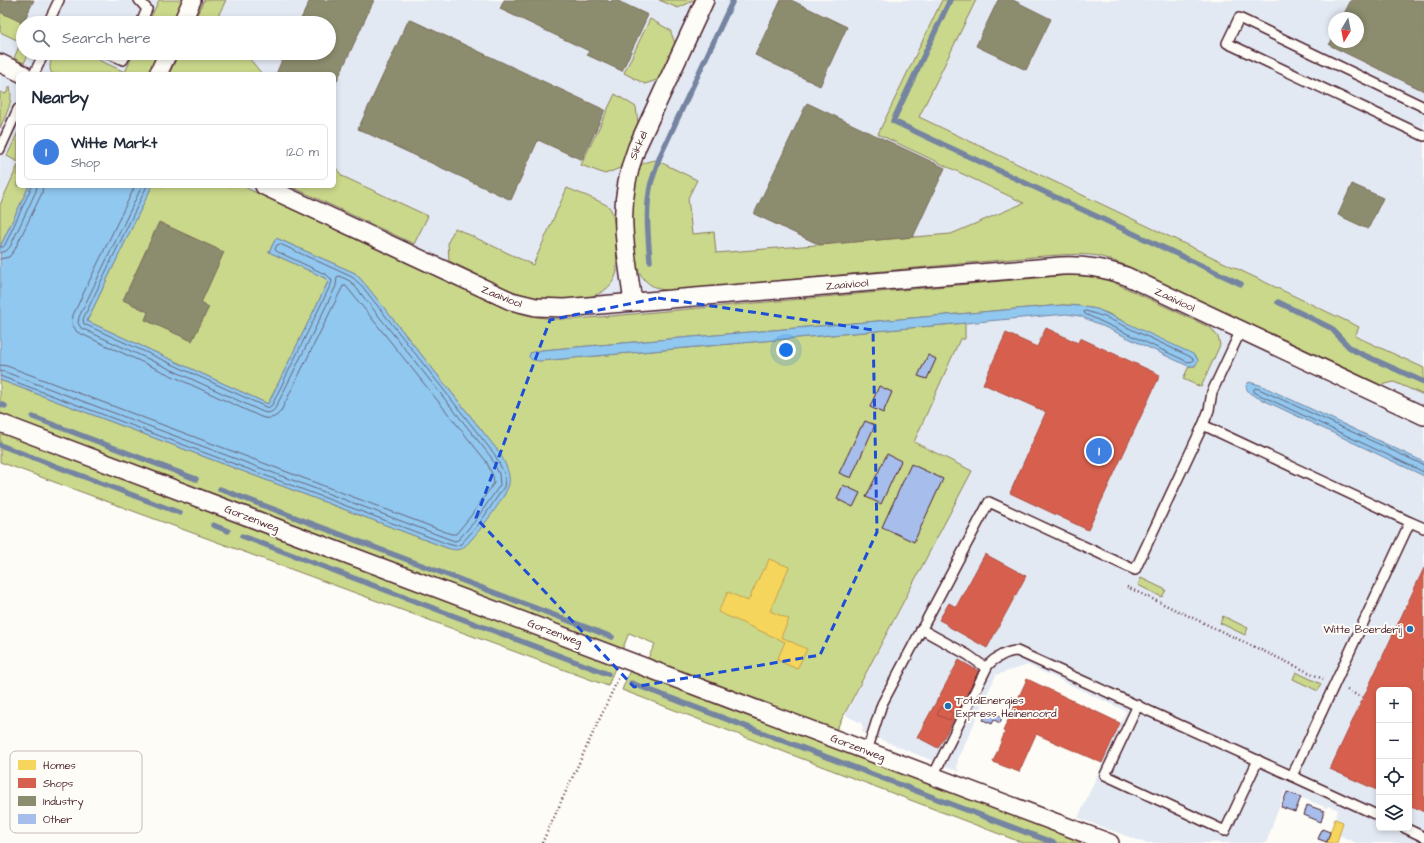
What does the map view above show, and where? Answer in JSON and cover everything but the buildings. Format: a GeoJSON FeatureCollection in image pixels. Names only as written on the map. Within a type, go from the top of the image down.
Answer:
{"type":"FeatureCollection","features":[{"type":"Feature","properties":{"kind":"street"},"geometry":{"type":"LineString","coordinates":[[185,16],[192,0]]}},
{"type":"Feature","properties":{"kind":"street","name":"Sikkel"},"geometry":{"type":"LineString","coordinates":[[633,302],[623,231],[623,200],[629,171],[637,147],[705,0]]}},
{"type":"Feature","properties":{"kind":"street"},"geometry":{"type":"LineString","coordinates":[[159,72],[165,60]]}},
{"type":"Feature","properties":{"kind":"street"},"geometry":{"type":"LineString","coordinates":[[0,63],[19,72]]}},
{"type":"Feature","properties":{"kind":"street","name":"Zaaiviool"},"geometry":{"type":"LineString","coordinates":[[268,188],[518,303],[536,307],[564,308],[1061,266],[1085,266],[1104,269],[1126,276],[1424,416]]}},
{"type":"Feature","properties":{"kind":"street","name":"Gorzenweg"},"geometry":{"type":"LineString","coordinates":[[0,423],[1110,843]]}},
{"type":"Feature","properties":{"kind":"lane"},"geometry":{"type":"LineString","coordinates":[[51,16],[59,0]]}},
{"type":"Feature","properties":{"kind":"lane"},"geometry":{"type":"LineString","coordinates":[[139,0],[147,10],[144,16]]}},
{"type":"Feature","properties":{"kind":"lane"},"geometry":{"type":"LineString","coordinates":[[1424,107],[1239,18],[1227,43],[1424,136]]}},
{"type":"Feature","properties":{"kind":"lane"},"geometry":{"type":"LineString","coordinates":[[35,72],[41,60]]}},
{"type":"Feature","properties":{"kind":"lane"},"geometry":{"type":"LineString","coordinates":[[0,149],[16,113]]}},
{"type":"Feature","properties":{"kind":"lane"},"geometry":{"type":"LineString","coordinates":[[867,751],[882,704],[990,502],[1135,570],[1203,425],[1209,410],[1212,392],[1240,330]]}},
{"type":"Feature","properties":{"kind":"lane"},"geometry":{"type":"LineString","coordinates":[[1203,425],[1424,528]]}},
{"type":"Feature","properties":{"kind":"lane"},"geometry":{"type":"LineString","coordinates":[[1292,776],[1410,522]]}},
{"type":"Feature","properties":{"kind":"lane"},"geometry":{"type":"LineString","coordinates":[[921,629],[968,655],[986,668]]}},
{"type":"Feature","properties":{"kind":"lane"},"geometry":{"type":"LineString","coordinates":[[933,776],[986,668],[992,661],[1007,652],[1013,651],[1021,652],[1376,815]]}},
{"type":"Feature","properties":{"kind":"lane"},"geometry":{"type":"LineString","coordinates":[[1138,705],[1105,775],[1225,831],[1258,760]]}},
{"type":"Feature","properties":{"kind":"lane"},"geometry":{"type":"LineString","coordinates":[[1411,831],[1424,837]]}},
{"type":"Feature","properties":{"kind":"path"},"geometry":{"type":"LineString","coordinates":[[1127,587],[1363,698]]}},
{"type":"Feature","properties":{"kind":"path"},"geometry":{"type":"LineString","coordinates":[[542,843],[627,660]]}},
{"type":"Feature","properties":{"kind":"highlighted area"},"geometry":{"type":"Polygon","coordinates":[[[658,298],[873,330],[877,532],[820,655],[634,687],[476,518],[550,320],[658,298]]]}},
{"type":"Feature","properties":{"kind":"shaded area"},"geometry":{"type":"Polygon","coordinates":[[[0,0],[1424,0],[1424,843],[1356,843],[1339,835],[1343,822],[1335,819],[1338,810],[1328,806],[1327,808],[1285,791],[1266,843],[1145,843],[1078,818],[1126,711],[1028,665],[996,675],[958,759],[957,768],[960,772],[862,732],[863,728],[861,723],[845,715],[972,471],[914,442],[960,339],[473,573],[0,392],[0,0]]]}},
{"type":"Feature","properties":{"kind":"green space"},"geometry":{"type":"Polygon","coordinates":[[[0,0],[31,0],[23,16],[16,16],[16,40],[0,32],[0,0]]]}},
{"type":"Feature","properties":{"kind":"green space"},"geometry":{"type":"Polygon","coordinates":[[[159,0],[184,0],[176,16],[151,16],[159,0]]]}},
{"type":"Feature","properties":{"kind":"green space"},"geometry":{"type":"Polygon","coordinates":[[[204,0],[226,0],[218,16],[196,16],[204,0]]]}},
{"type":"Feature","properties":{"kind":"green space"},"geometry":{"type":"Polygon","coordinates":[[[659,0],[695,0],[678,8],[659,0]]]}},
{"type":"Feature","properties":{"kind":"green space"},"geometry":{"type":"Polygon","coordinates":[[[942,0],[976,0],[919,117],[1359,327],[1355,336],[1424,368],[1424,395],[1394,382],[1381,385],[1134,269],[1098,256],[1077,254],[1044,256],[670,291],[650,285],[642,277],[634,256],[632,231],[633,189],[639,167],[646,162],[656,160],[697,180],[688,198],[692,234],[714,232],[716,253],[951,234],[1024,203],[878,134],[942,0]]]}},
{"type":"Feature","properties":{"kind":"green space"},"geometry":{"type":"Polygon","coordinates":[[[650,19],[670,30],[675,43],[660,79],[645,84],[624,73],[650,19]]]}},
{"type":"Feature","properties":{"kind":"green space"},"geometry":{"type":"Polygon","coordinates":[[[18,60],[26,60],[24,63],[18,60]]]}},
{"type":"Feature","properties":{"kind":"green space"},"geometry":{"type":"Polygon","coordinates":[[[98,60],[125,72],[51,72],[51,61],[98,60]]]}},
{"type":"Feature","properties":{"kind":"green space"},"geometry":{"type":"Polygon","coordinates":[[[131,60],[156,60],[150,72],[125,72],[131,60]]]}},
{"type":"Feature","properties":{"kind":"green space"},"geometry":{"type":"Polygon","coordinates":[[[176,60],[251,60],[260,72],[170,72],[176,60]]]}},
{"type":"Feature","properties":{"kind":"green space"},"geometry":{"type":"Polygon","coordinates":[[[10,86],[10,103],[0,128],[0,92],[6,94],[10,86]]]}},
{"type":"Feature","properties":{"kind":"green space"},"geometry":{"type":"Polygon","coordinates":[[[615,94],[636,107],[638,123],[620,168],[605,174],[581,165],[615,94]]]}},
{"type":"Feature","properties":{"kind":"green space"},"geometry":{"type":"Polygon","coordinates":[[[16,136],[16,161],[7,156],[16,136]]]}},
{"type":"Feature","properties":{"kind":"green space"},"geometry":{"type":"Polygon","coordinates":[[[336,168],[342,176],[428,216],[414,244],[294,188],[336,188],[336,168]]]}},
{"type":"Feature","properties":{"kind":"green space"},"geometry":{"type":"Polygon","coordinates":[[[16,169],[16,188],[28,188],[0,247],[0,205],[16,169]]]}},
{"type":"Feature","properties":{"kind":"green space"},"geometry":{"type":"Polygon","coordinates":[[[151,188],[246,188],[501,307],[538,317],[577,319],[1070,275],[1096,277],[1113,282],[1211,328],[1218,337],[1220,345],[1201,387],[1183,379],[1189,366],[1195,366],[1198,359],[1107,313],[1096,309],[1074,305],[1062,305],[542,350],[530,353],[540,361],[965,323],[965,339],[960,339],[914,442],[972,471],[835,732],[647,660],[655,644],[629,633],[622,650],[0,415],[0,380],[447,548],[461,548],[468,543],[482,526],[505,494],[499,452],[355,273],[276,238],[269,252],[325,278],[328,282],[268,404],[87,321],[151,188]]]}},
{"type":"Feature","properties":{"kind":"green space"},"geometry":{"type":"Polygon","coordinates":[[[567,188],[602,202],[612,211],[616,237],[617,271],[612,283],[603,291],[592,297],[578,300],[549,300],[536,298],[516,292],[487,280],[449,261],[448,242],[455,228],[533,265],[567,188]]]}},
{"type":"Feature","properties":{"kind":"green space"},"geometry":{"type":"Polygon","coordinates":[[[0,431],[616,665],[608,686],[0,462],[0,431]]]}},
{"type":"Feature","properties":{"kind":"green space"},"geometry":{"type":"Polygon","coordinates":[[[1141,578],[1166,590],[1162,597],[1138,585],[1141,578]]]}},
{"type":"Feature","properties":{"kind":"green space"},"geometry":{"type":"Polygon","coordinates":[[[1223,616],[1248,628],[1245,635],[1220,623],[1223,616]]]}},
{"type":"Feature","properties":{"kind":"green space"},"geometry":{"type":"Polygon","coordinates":[[[630,670],[1086,843],[1023,843],[622,690],[630,670]]]}},
{"type":"Feature","properties":{"kind":"green space"},"geometry":{"type":"Polygon","coordinates":[[[1296,672],[1321,684],[1318,691],[1293,679],[1296,672]]]}},
{"type":"Feature","properties":{"kind":"water"},"geometry":{"type":"Polygon","coordinates":[[[28,188],[151,188],[87,321],[268,404],[328,282],[325,278],[269,252],[276,238],[355,273],[499,452],[507,467],[509,476],[507,490],[497,507],[469,542],[458,550],[449,549],[0,380],[0,247],[28,188]]]}},
{"type":"Feature","properties":{"kind":"water"},"geometry":{"type":"Polygon","coordinates":[[[1062,305],[1097,309],[1193,354],[1198,361],[1195,366],[1188,366],[1080,316],[1066,314],[540,361],[532,360],[529,357],[530,353],[542,350],[1062,305]]]}},
{"type":"Feature","properties":{"kind":"water"},"geometry":{"type":"Polygon","coordinates":[[[1249,382],[1260,385],[1424,462],[1424,476],[1253,395],[1246,388],[1246,385],[1249,382]]]}},
{"type":"Feature","properties":{"kind":"waterway"},"geometry":{"type":"LineString","coordinates":[[650,261],[648,202],[651,183],[660,156],[733,0]]}},
{"type":"Feature","properties":{"kind":"waterway"},"geometry":{"type":"LineString","coordinates":[[950,0],[893,121],[1241,284]]}},
{"type":"Feature","properties":{"kind":"waterway"},"geometry":{"type":"LineString","coordinates":[[1278,302],[1331,328],[1349,347],[1355,351],[1424,382]]}},
{"type":"Feature","properties":{"kind":"waterway"},"geometry":{"type":"LineString","coordinates":[[0,404],[5,406]]}},
{"type":"Feature","properties":{"kind":"waterway"},"geometry":{"type":"LineString","coordinates":[[33,417],[196,479]]}},
{"type":"Feature","properties":{"kind":"waterway"},"geometry":{"type":"LineString","coordinates":[[0,445],[180,513]]}},
{"type":"Feature","properties":{"kind":"waterway"},"geometry":{"type":"LineString","coordinates":[[220,489],[612,637]]}},
{"type":"Feature","properties":{"kind":"waterway"},"geometry":{"type":"LineString","coordinates":[[213,525],[228,531]]}},
{"type":"Feature","properties":{"kind":"waterway"},"geometry":{"type":"LineString","coordinates":[[242,536],[608,674]]}},
{"type":"Feature","properties":{"kind":"waterway"},"geometry":{"type":"LineString","coordinates":[[631,683],[1054,843]]}},
{"type":"Feature","properties":{"kind":"place","name":"Witte Markt"},"geometry":{"type":"Point","coordinates":[1099,451]}},
{"type":"Feature","properties":{"kind":"place","name":"Witte Boerderij"},"geometry":{"type":"Point","coordinates":[1410,629]}},
{"type":"Feature","properties":{"kind":"place","name":"TotalEnergies Express Heinenoord"},"geometry":{"type":"Point","coordinates":[948,706]}}]}
